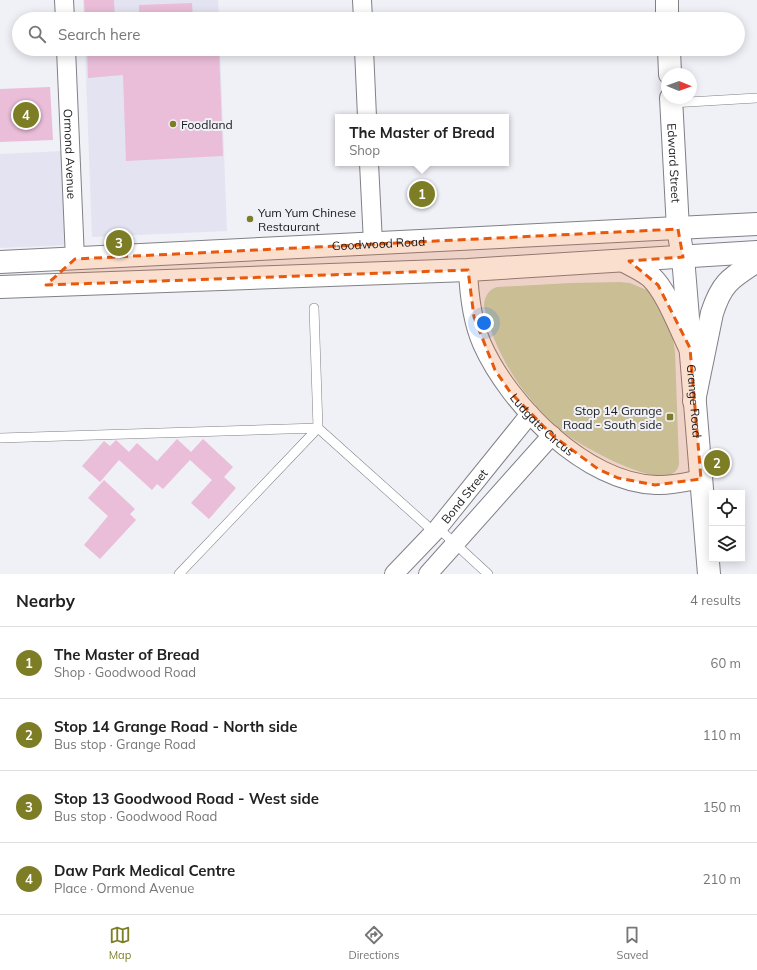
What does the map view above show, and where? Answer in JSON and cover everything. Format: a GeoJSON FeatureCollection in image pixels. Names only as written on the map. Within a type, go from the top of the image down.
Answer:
{"type":"FeatureCollection","features":[{"type":"Feature","properties":{"kind":"main road"},"geometry":{"type":"LineString","coordinates":[[667,0],[667,12]]}},
{"type":"Feature","properties":{"kind":"main road"},"geometry":{"type":"LineString","coordinates":[[669,56],[670,68]]}},
{"type":"Feature","properties":{"kind":"main road","name":"Edward Street"},"geometry":{"type":"LineString","coordinates":[[671,104],[678,229]]}},
{"type":"Feature","properties":{"kind":"main road","name":"Goodwood Road"},"geometry":{"type":"LineString","coordinates":[[0,262],[757,224]]}},
{"type":"Feature","properties":{"kind":"main road","name":"Grange Road"},"geometry":{"type":"LineString","coordinates":[[678,229],[683,257],[709,574]]}},
{"type":"Feature","properties":{"kind":"main road"},"geometry":{"type":"LineString","coordinates":[[0,287],[468,270],[757,252]]}},
{"type":"Feature","properties":{"kind":"main road"},"geometry":{"type":"LineString","coordinates":[[46,285],[75,259],[103,283]]}},
{"type":"Feature","properties":{"kind":"main road"},"geometry":{"type":"LineString","coordinates":[[624,261],[644,272],[658,285],[665,296],[690,348]]}},
{"type":"Feature","properties":{"kind":"main road"},"geometry":{"type":"LineString","coordinates":[[694,401],[716,300],[730,279],[757,261]]}},
{"type":"Feature","properties":{"kind":"street"},"geometry":{"type":"LineString","coordinates":[[64,0],[65,12]]}},
{"type":"Feature","properties":{"kind":"street"},"geometry":{"type":"LineString","coordinates":[[362,0],[363,12]]}},
{"type":"Feature","properties":{"kind":"street","name":"Ormond Avenue"},"geometry":{"type":"LineString","coordinates":[[66,56],[75,259]]}},
{"type":"Feature","properties":{"kind":"street"},"geometry":{"type":"LineString","coordinates":[[364,56],[367,114]]}},
{"type":"Feature","properties":{"kind":"street"},"geometry":{"type":"LineString","coordinates":[[369,166],[372,243]]}},
{"type":"Feature","properties":{"kind":"street","name":"Ludgate Circus"},"geometry":{"type":"LineString","coordinates":[[468,270],[469,293],[474,317],[482,343],[499,376],[510,392],[552,435],[571,451],[598,469],[618,478],[655,485],[668,485],[701,479]]}},
{"type":"Feature","properties":{"kind":"street","name":"Bond Street"},"geometry":{"type":"LineString","coordinates":[[394,574],[436,530],[530,414]]}},
{"type":"Feature","properties":{"kind":"street","name":"Bond Street"},"geometry":{"type":"LineString","coordinates":[[428,574],[552,435]]}},
{"type":"Feature","properties":{"kind":"lane"},"geometry":{"type":"LineString","coordinates":[[697,100],[757,98]]}},
{"type":"Feature","properties":{"kind":"lane"},"geometry":{"type":"LineString","coordinates":[[179,574],[318,428],[314,308]]}},
{"type":"Feature","properties":{"kind":"lane"},"geometry":{"type":"LineString","coordinates":[[0,438],[318,428],[436,530],[455,544],[488,574]]}},
{"type":"Feature","properties":{"kind":"highlighted area"},"geometry":{"type":"Polygon","coordinates":[[[678,229],[683,257],[629,261],[658,285],[690,348],[701,479],[655,485],[618,478],[598,469],[552,435],[510,392],[495,370],[474,317],[468,270],[46,285],[75,259],[678,229]]]}},
{"type":"Feature","properties":{"kind":"shaded area"},"geometry":{"type":"Polygon","coordinates":[[[83,0],[218,0],[219,12],[84,12],[83,0]]]}},
{"type":"Feature","properties":{"kind":"shaded area"},"geometry":{"type":"Polygon","coordinates":[[[85,56],[220,56],[227,231],[92,237],[85,56]]]}},
{"type":"Feature","properties":{"kind":"shaded area"},"geometry":{"type":"Polygon","coordinates":[[[63,151],[67,245],[0,248],[0,154],[63,151]]]}},
{"type":"Feature","properties":{"kind":"green space"},"geometry":{"type":"Polygon","coordinates":[[[620,282],[630,283],[649,291],[657,298],[672,331],[675,352],[679,464],[673,473],[661,476],[626,467],[576,441],[557,427],[532,401],[516,380],[496,344],[484,305],[488,294],[491,290],[497,287],[620,282]]]}},
{"type":"Feature","properties":{"kind":"building"},"geometry":{"type":"Polygon","coordinates":[[[84,0],[114,0],[115,12],[85,12],[84,0]]]}},
{"type":"Feature","properties":{"kind":"building"},"geometry":{"type":"Polygon","coordinates":[[[192,3],[193,12],[139,12],[139,5],[192,3]]]}},
{"type":"Feature","properties":{"kind":"building","name":"Foodland"},"geometry":{"type":"Polygon","coordinates":[[[87,56],[219,56],[223,156],[126,161],[123,75],[88,78],[87,56]]]}},
{"type":"Feature","properties":{"kind":"building"},"geometry":{"type":"Polygon","coordinates":[[[50,87],[53,140],[0,142],[0,89],[50,87]]]}},
{"type":"Feature","properties":{"kind":"building"},"geometry":{"type":"Polygon","coordinates":[[[177,439],[191,452],[203,439],[233,467],[224,477],[236,488],[209,519],[191,503],[212,480],[190,460],[163,489],[157,484],[152,490],[119,460],[100,482],[82,466],[104,441],[110,446],[116,440],[129,452],[137,443],[157,461],[177,439]]]}},
{"type":"Feature","properties":{"kind":"building"},"geometry":{"type":"Polygon","coordinates":[[[104,480],[135,509],[130,514],[136,520],[100,559],[84,545],[108,516],[88,498],[104,480]]]}},
{"type":"Feature","properties":{"kind":"place","name":"Daw Park Medical Centre"},"geometry":{"type":"Point","coordinates":[26,115]}},
{"type":"Feature","properties":{"kind":"place","name":"Foodland"},"geometry":{"type":"Point","coordinates":[173,124]}},
{"type":"Feature","properties":{"kind":"place","name":"The Master of Bread"},"geometry":{"type":"Point","coordinates":[422,194]}},
{"type":"Feature","properties":{"kind":"place","name":"Yum Yum Chinese Restaurant"},"geometry":{"type":"Point","coordinates":[250,219]}},
{"type":"Feature","properties":{"kind":"place","name":"Stop 13 Goodwood Road - West side"},"geometry":{"type":"Point","coordinates":[119,243]}},
{"type":"Feature","properties":{"kind":"place","name":"Stop 14 Grange Road - South side"},"geometry":{"type":"Point","coordinates":[670,417]}},
{"type":"Feature","properties":{"kind":"place","name":"Stop 14 Grange Road - North side"},"geometry":{"type":"Point","coordinates":[717,463]}}]}
